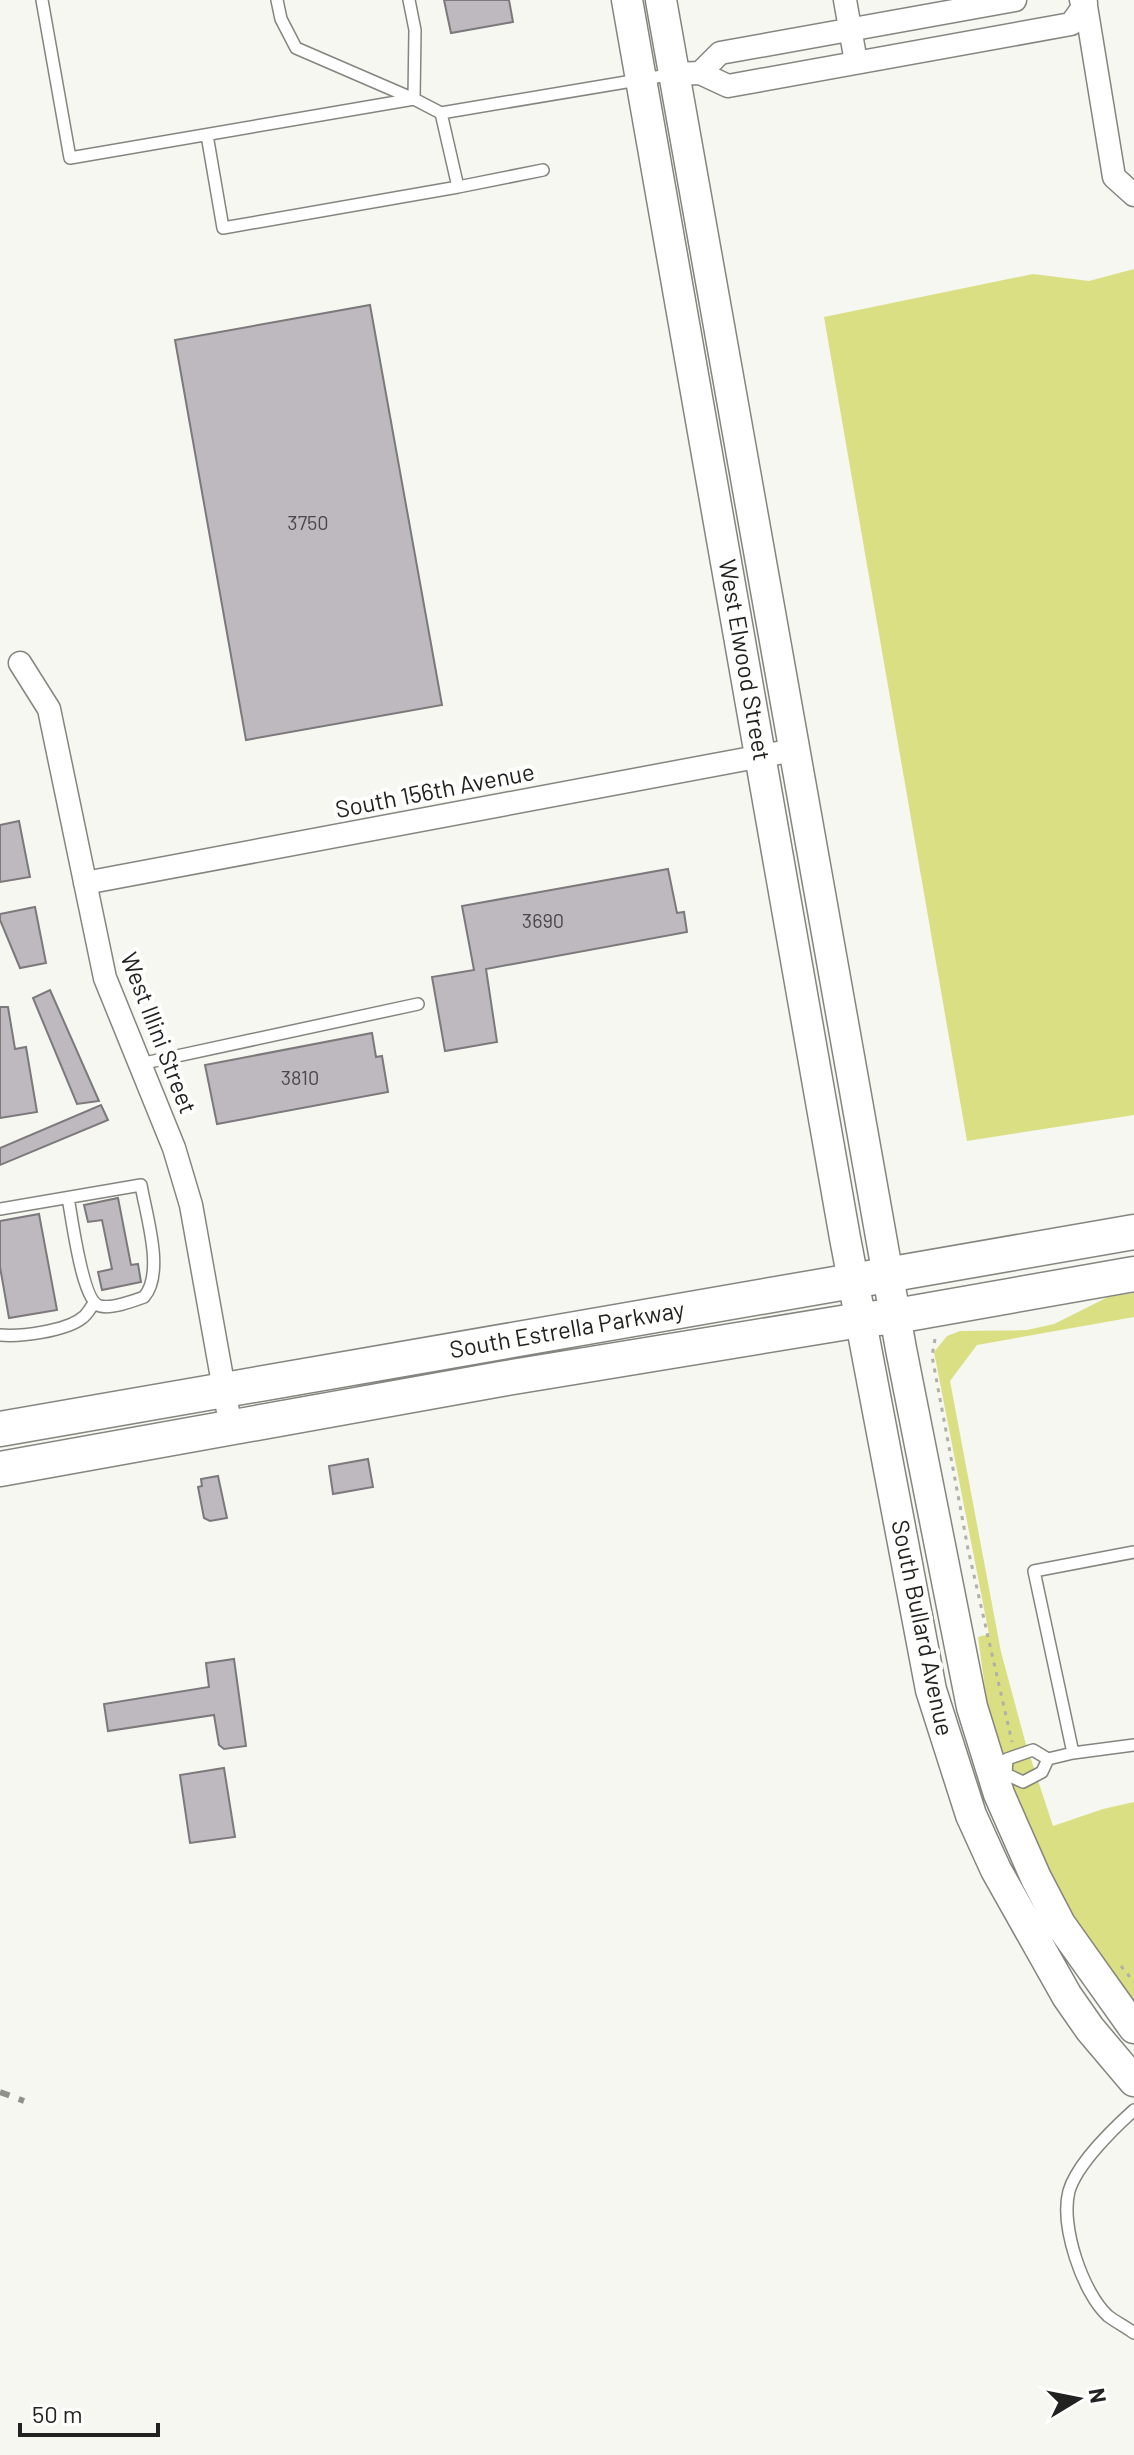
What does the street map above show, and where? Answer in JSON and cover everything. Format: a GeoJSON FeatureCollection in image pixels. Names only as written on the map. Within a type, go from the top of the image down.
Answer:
{"type":"FeatureCollection","features":[{"type":"Feature","properties":{"kind":"main road","name":"West Elwood Street"},"geometry":{"type":"LineString","coordinates":[[627,0],[860,1320]]}},
{"type":"Feature","properties":{"kind":"main road","name":"West Elwood Street"},"geometry":{"type":"LineString","coordinates":[[661,0],[687,73],[794,750],[896,1316]]}},
{"type":"Feature","properties":{"kind":"main road","name":"South Estrella Parkway"},"geometry":{"type":"LineString","coordinates":[[0,1429],[1134,1232]]}},
{"type":"Feature","properties":{"kind":"main road","name":"South Estrella Parkway"},"geometry":{"type":"LineString","coordinates":[[0,1469],[501,1379],[896,1316],[1134,1274]]}},
{"type":"Feature","properties":{"kind":"main road","name":"South Bullard Avenue"},"geometry":{"type":"LineString","coordinates":[[896,1316],[972,1707],[1000,1776],[1016,1836],[1060,1924],[1134,2028]]}},
{"type":"Feature","properties":{"kind":"main road","name":"South Bullard Avenue"},"geometry":{"type":"LineString","coordinates":[[860,1320],[931,1690],[971,1815],[996,1870],[1044,1960],[1090,2029],[1134,2081]]}},
{"type":"Feature","properties":{"kind":"street"},"geometry":{"type":"LineString","coordinates":[[845,0],[856,62]]}},
{"type":"Feature","properties":{"kind":"street"},"geometry":{"type":"LineString","coordinates":[[687,73],[720,53],[1015,0]]}},
{"type":"Feature","properties":{"kind":"street"},"geometry":{"type":"LineString","coordinates":[[687,73],[728,86],[1071,24],[1084,1]]}},
{"type":"Feature","properties":{"kind":"street"},"geometry":{"type":"LineString","coordinates":[[1084,1],[1114,177],[1134,195]]}},
{"type":"Feature","properties":{"kind":"street","name":"West Illini Street"},"geometry":{"type":"LineString","coordinates":[[20,663],[49,709],[105,978],[174,1148],[191,1205],[231,1428]]}},
{"type":"Feature","properties":{"kind":"street","name":"South 156th Avenue"},"geometry":{"type":"LineString","coordinates":[[85,883],[794,750]]}},
{"type":"Feature","properties":{"kind":"lane"},"geometry":{"type":"LineString","coordinates":[[42,0],[70,158],[414,99]]}},
{"type":"Feature","properties":{"kind":"lane"},"geometry":{"type":"LineString","coordinates":[[277,0],[281,19],[296,48],[441,113],[687,73]]}},
{"type":"Feature","properties":{"kind":"lane"},"geometry":{"type":"LineString","coordinates":[[409,0],[415,30],[414,99]]}},
{"type":"Feature","properties":{"kind":"lane"},"geometry":{"type":"LineString","coordinates":[[441,113],[458,187]]}},
{"type":"Feature","properties":{"kind":"lane"},"geometry":{"type":"LineString","coordinates":[[207,135],[223,228],[543,170]]}},
{"type":"Feature","properties":{"kind":"lane"},"geometry":{"type":"LineString","coordinates":[[140,1064],[418,1004]]}},
{"type":"Feature","properties":{"kind":"lane"},"geometry":{"type":"LineString","coordinates":[[0,1209],[141,1185],[155,1266],[153,1284],[144,1297],[103,1307],[94,1303],[86,1288],[68,1198]]}},
{"type":"Feature","properties":{"kind":"lane"},"geometry":{"type":"LineString","coordinates":[[0,1335],[14,1336],[63,1327],[83,1318],[94,1303]]}},
{"type":"Feature","properties":{"kind":"lane"},"geometry":{"type":"LineString","coordinates":[[1073,1753],[1034,1571],[1134,1552]]}},
{"type":"Feature","properties":{"kind":"lane"},"geometry":{"type":"LineString","coordinates":[[1048,1759],[1042,1772],[1023,1782],[1000,1776],[1007,1759],[1033,1750],[1048,1759],[1134,1745]]}},
{"type":"Feature","properties":{"kind":"lane"},"geometry":{"type":"LineString","coordinates":[[1134,2110],[1112,2129],[1087,2160],[1069,2190],[1068,2214],[1075,2259],[1094,2297],[1108,2316],[1134,2333]]}},
{"type":"Feature","properties":{"kind":"path"},"geometry":{"type":"LineString","coordinates":[[935,1339],[932,1356],[968,1549],[1016,1756]]}},
{"type":"Feature","properties":{"kind":"path"},"geometry":{"type":"LineString","coordinates":[[1116,1959],[1134,1982]]}},
{"type":"Feature","properties":{"kind":"green space"},"geometry":{"type":"Polygon","coordinates":[[[1134,269],[1134,1115],[967,1141],[824,317],[1033,274],[1089,281],[1134,269]]]}},
{"type":"Feature","properties":{"kind":"green space"},"geometry":{"type":"Polygon","coordinates":[[[1134,1293],[1134,1317],[977,1345],[950,1381],[1001,1652],[1025,1741],[1053,1826],[1134,1802],[1134,2005],[1083,1931],[1045,1865],[1015,1794],[989,1718],[978,1637],[989,1634],[934,1352],[947,1336],[960,1331],[1027,1330],[1054,1324],[1108,1297],[1134,1293]]]}},
{"type":"Feature","properties":{"kind":"building"},"geometry":{"type":"Polygon","coordinates":[[[444,0],[509,0],[513,22],[451,33],[444,0]]]}},
{"type":"Feature","properties":{"kind":"building"},"geometry":{"type":"Polygon","coordinates":[[[370,305],[442,705],[246,740],[175,340],[370,305]]]}},
{"type":"Feature","properties":{"kind":"building"},"geometry":{"type":"Polygon","coordinates":[[[19,821],[30,877],[0,882],[0,825],[19,821]]]}},
{"type":"Feature","properties":{"kind":"building"},"geometry":{"type":"Polygon","coordinates":[[[668,869],[677,913],[684,912],[687,932],[486,969],[497,1042],[445,1051],[432,977],[474,970],[462,906],[668,869]]]}},
{"type":"Feature","properties":{"kind":"building"},"geometry":{"type":"Polygon","coordinates":[[[35,907],[46,963],[20,968],[0,914],[35,907]]]}},
{"type":"Feature","properties":{"kind":"building"},"geometry":{"type":"Polygon","coordinates":[[[50,990],[99,1101],[77,1104],[33,998],[50,990]]]}},
{"type":"Feature","properties":{"kind":"building"},"geometry":{"type":"Polygon","coordinates":[[[0,1007],[8,1007],[15,1049],[26,1047],[37,1112],[0,1118],[0,1007]]]}},
{"type":"Feature","properties":{"kind":"building"},"geometry":{"type":"Polygon","coordinates":[[[372,1033],[376,1057],[382,1056],[388,1092],[217,1124],[205,1065],[372,1033]]]}},
{"type":"Feature","properties":{"kind":"building"},"geometry":{"type":"Polygon","coordinates":[[[101,1105],[108,1120],[0,1165],[0,1148],[101,1105]]]}},
{"type":"Feature","properties":{"kind":"building"},"geometry":{"type":"Polygon","coordinates":[[[118,1198],[131,1265],[138,1264],[141,1282],[102,1290],[98,1272],[112,1269],[102,1220],[88,1222],[84,1205],[118,1198]]]}},
{"type":"Feature","properties":{"kind":"building"},"geometry":{"type":"Polygon","coordinates":[[[39,1214],[57,1310],[9,1318],[0,1267],[0,1221],[39,1214]]]}},
{"type":"Feature","properties":{"kind":"building"},"geometry":{"type":"Polygon","coordinates":[[[368,1459],[373,1487],[333,1494],[329,1466],[368,1459]]]}},
{"type":"Feature","properties":{"kind":"building"},"geometry":{"type":"Polygon","coordinates":[[[218,1476],[227,1518],[210,1521],[204,1518],[198,1487],[202,1486],[201,1479],[218,1476]]]}},
{"type":"Feature","properties":{"kind":"building"},"geometry":{"type":"Polygon","coordinates":[[[234,1659],[246,1746],[224,1749],[219,1745],[214,1715],[108,1731],[104,1704],[209,1687],[206,1663],[234,1659]]]}},
{"type":"Feature","properties":{"kind":"building"},"geometry":{"type":"Polygon","coordinates":[[[224,1768],[235,1837],[190,1843],[180,1775],[224,1768]]]}},
{"type":"Feature","properties":{"kind":"railway"},"geometry":{"type":"LineString","coordinates":[[0,2092],[24,2101]]}}]}
